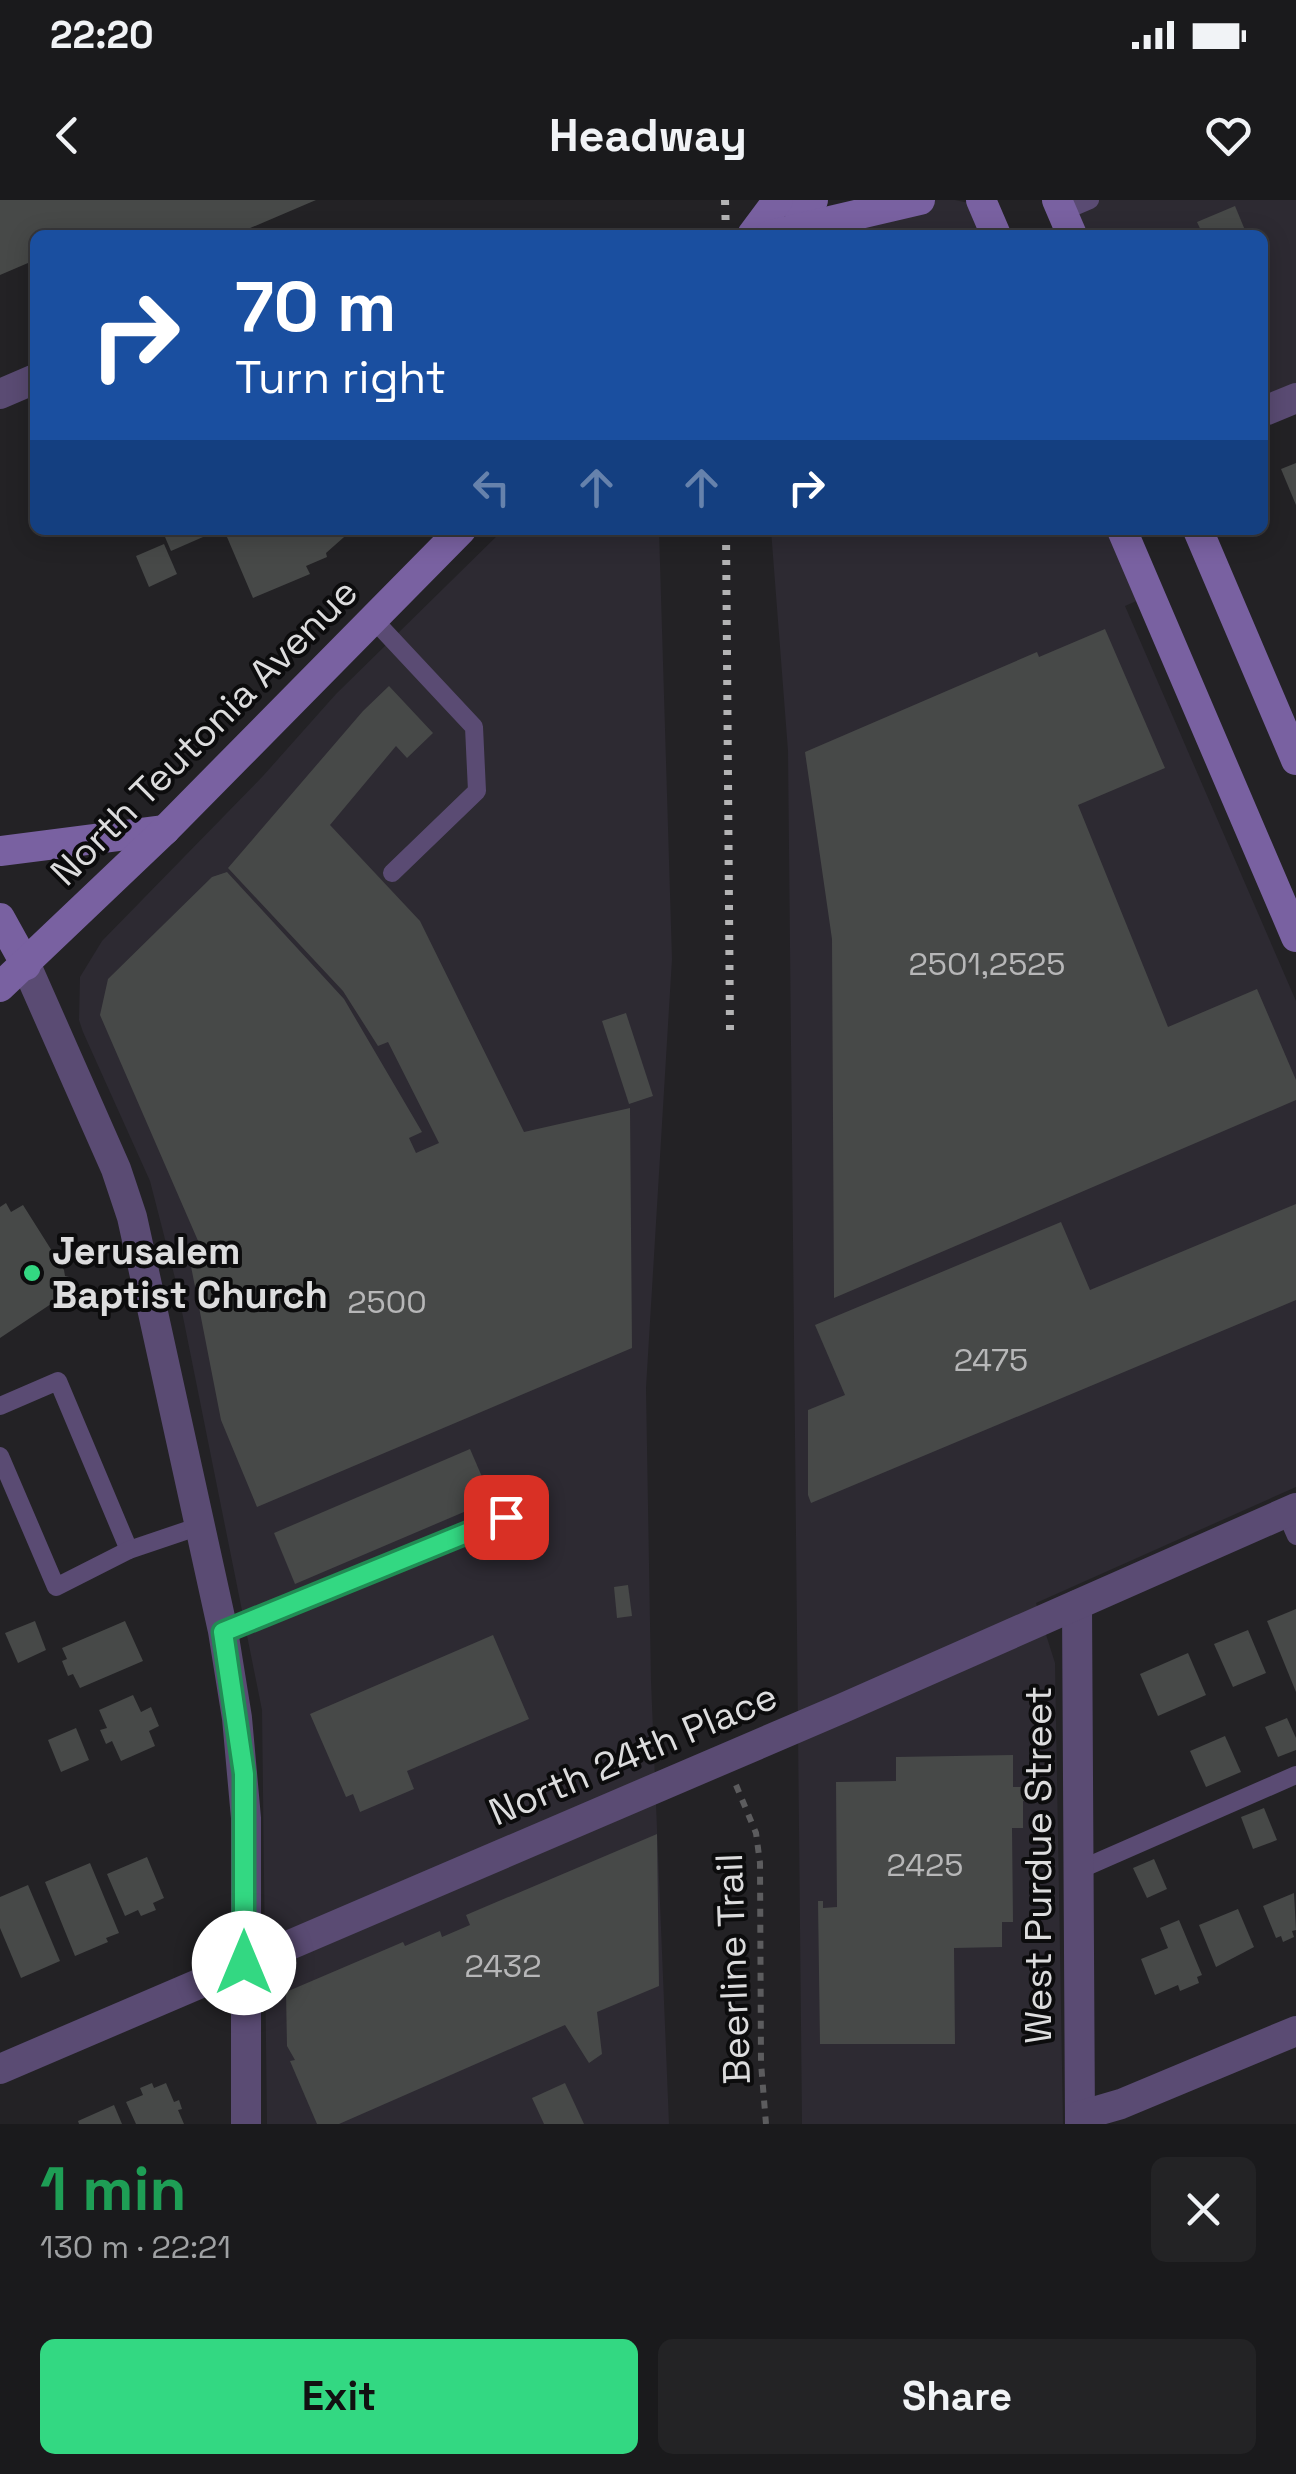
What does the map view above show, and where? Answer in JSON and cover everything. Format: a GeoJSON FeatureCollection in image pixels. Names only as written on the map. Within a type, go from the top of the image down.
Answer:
{"type":"FeatureCollection","features":[{"type":"Feature","properties":{"kind":"main road"},"geometry":{"type":"LineString","coordinates":[[756,230],[778,201],[813,200]]}},
{"type":"Feature","properties":{"kind":"main road"},"geometry":{"type":"LineString","coordinates":[[791,230],[920,200]]}},
{"type":"Feature","properties":{"kind":"main road"},"geometry":{"type":"LineString","coordinates":[[973,202],[993,230]]}},
{"type":"Feature","properties":{"kind":"main road","name":"North Teutonia Avenue"},"geometry":{"type":"LineString","coordinates":[[0,986],[13,962],[165,830],[456,535]]}},
{"type":"Feature","properties":{"kind":"main road"},"geometry":{"type":"LineString","coordinates":[[1124,535],[1296,937]]}},
{"type":"Feature","properties":{"kind":"main road"},"geometry":{"type":"LineString","coordinates":[[1200,535],[1296,760]]}},
{"type":"Feature","properties":{"kind":"main road"},"geometry":{"type":"LineString","coordinates":[[0,852],[165,830]]}},
{"type":"Feature","properties":{"kind":"main road"},"geometry":{"type":"LineString","coordinates":[[0,918],[13,962]]}},
{"type":"Feature","properties":{"kind":"street"},"geometry":{"type":"LineString","coordinates":[[0,394],[30,381]]}},
{"type":"Feature","properties":{"kind":"street"},"geometry":{"type":"LineString","coordinates":[[1268,410],[1296,398]]}},
{"type":"Feature","properties":{"kind":"street"},"geometry":{"type":"LineString","coordinates":[[13,962],[116,1169],[132,1217],[223,1632],[244,1774],[246,2124]]}},
{"type":"Feature","properties":{"kind":"street","name":"North 24th Place"},"geometry":{"type":"LineString","coordinates":[[0,2069],[1077,1605],[1293,1519]]}},
{"type":"Feature","properties":{"kind":"street","name":"West Purdue Street"},"geometry":{"type":"LineString","coordinates":[[1077,1605],[1080,2120]]}},
{"type":"Feature","properties":{"kind":"street"},"geometry":{"type":"LineString","coordinates":[[1080,2120],[1296,2031]]}},
{"type":"Feature","properties":{"kind":"lane"},"geometry":{"type":"LineString","coordinates":[[374,619],[474,727],[477,791],[392,873]]}},
{"type":"Feature","properties":{"kind":"lane"},"geometry":{"type":"LineString","coordinates":[[0,1406],[58,1381],[129,1550]]}},
{"type":"Feature","properties":{"kind":"lane"},"geometry":{"type":"LineString","coordinates":[[0,1456],[56,1587],[129,1550],[200,1526]]}},
{"type":"Feature","properties":{"kind":"lane"},"geometry":{"type":"LineString","coordinates":[[223,1632],[539,1503]]}},
{"type":"Feature","properties":{"kind":"lane"},"geometry":{"type":"LineString","coordinates":[[1078,1870],[1296,1774]]}},
{"type":"Feature","properties":{"kind":"path","name":"Beerline Trail"},"geometry":{"type":"LineString","coordinates":[[726,1758],[756,1834],[760,1863],[761,2045],[766,2124]]}},
{"type":"Feature","properties":{"kind":"shaded area"},"geometry":{"type":"Polygon","coordinates":[[[920,200],[955,200],[983,206],[994,230],[791,230],[920,200]]]}},
{"type":"Feature","properties":{"kind":"shaded area"},"geometry":{"type":"Polygon","coordinates":[[[1057,200],[1296,200],[1296,398],[1268,410],[1268,230],[1070,230],[1057,200]]]}},
{"type":"Feature","properties":{"kind":"shaded area"},"geometry":{"type":"Polygon","coordinates":[[[498,535],[659,535],[672,959],[646,1388],[651,1681],[669,2124],[267,2124],[262,1710],[176,1282],[150,1181],[79,1020],[80,977],[102,941],[263,776],[336,694],[498,535]]]}},
{"type":"Feature","properties":{"kind":"shaded area"},"geometry":{"type":"Polygon","coordinates":[[[771,535],[1124,535],[1150,595],[1125,606],[1296,1001],[1296,1487],[1036,1603],[1055,1663],[1063,2124],[802,2124],[788,751],[771,535]]]}},
{"type":"Feature","properties":{"kind":"building"},"geometry":{"type":"Polygon","coordinates":[[[0,200],[316,200],[246,230],[30,230],[30,262],[0,275],[0,200]]]}},
{"type":"Feature","properties":{"kind":"building"},"geometry":{"type":"Polygon","coordinates":[[[1235,206],[1245,230],[1201,230],[1197,222],[1235,206]]]}},
{"type":"Feature","properties":{"kind":"building"},"geometry":{"type":"Polygon","coordinates":[[[1296,463],[1296,505],[1281,469],[1296,463]]]}},
{"type":"Feature","properties":{"kind":"building"},"geometry":{"type":"Polygon","coordinates":[[[164,535],[208,535],[171,551],[164,535]]]}},
{"type":"Feature","properties":{"kind":"building"},"geometry":{"type":"Polygon","coordinates":[[[226,535],[346,535],[326,553],[327,557],[306,566],[310,574],[253,598],[226,535]]]}},
{"type":"Feature","properties":{"kind":"building"},"geometry":{"type":"Polygon","coordinates":[[[164,544],[177,574],[149,587],[136,556],[164,544]]]}},
{"type":"Feature","properties":{"kind":"building"},"geometry":{"type":"Polygon","coordinates":[[[1105,629],[1165,768],[1078,805],[1168,1027],[1257,989],[1296,1080],[1296,1100],[834,1298],[832,939],[805,752],[1037,652],[1039,657],[1105,629]]]}},
{"type":"Feature","properties":{"kind":"building"},"geometry":{"type":"Polygon","coordinates":[[[389,686],[433,733],[407,758],[396,746],[330,825],[420,921],[524,1132],[630,1108],[632,1348],[257,1507],[221,1420],[189,1256],[202,1250],[100,1015],[108,979],[212,877],[227,872],[344,999],[422,1132],[409,1138],[416,1153],[439,1143],[388,1042],[378,1046],[343,991],[228,868],[389,686]]]}},
{"type":"Feature","properties":{"kind":"building"},"geometry":{"type":"Polygon","coordinates":[[[626,1013],[653,1096],[629,1104],[602,1021],[626,1013]]]}},
{"type":"Feature","properties":{"kind":"building","name":"Jerusalem Baptist Church"},"geometry":{"type":"Polygon","coordinates":[[[6,1203],[11,1212],[23,1205],[69,1277],[65,1294],[60,1292],[60,1298],[0,1338],[0,1207],[6,1203]]]}},
{"type":"Feature","properties":{"kind":"building"},"geometry":{"type":"Polygon","coordinates":[[[1296,1204],[1296,1300],[811,1503],[808,1410],[845,1395],[815,1325],[1061,1222],[1090,1290],[1296,1204]]]}},
{"type":"Feature","properties":{"kind":"building"},"geometry":{"type":"Polygon","coordinates":[[[470,1449],[492,1500],[295,1584],[274,1533],[470,1449]]]}},
{"type":"Feature","properties":{"kind":"building"},"geometry":{"type":"Polygon","coordinates":[[[628,1585],[632,1616],[617,1618],[614,1587],[628,1585]]]}},
{"type":"Feature","properties":{"kind":"building"},"geometry":{"type":"Polygon","coordinates":[[[1296,1609],[1296,1692],[1267,1621],[1296,1609]]]}},
{"type":"Feature","properties":{"kind":"building"},"geometry":{"type":"Polygon","coordinates":[[[35,1621],[46,1650],[18,1663],[5,1633],[35,1621]]]}},
{"type":"Feature","properties":{"kind":"building"},"geometry":{"type":"Polygon","coordinates":[[[125,1621],[143,1661],[80,1688],[73,1674],[68,1676],[62,1648],[125,1621]]]}},
{"type":"Feature","properties":{"kind":"building"},"geometry":{"type":"Polygon","coordinates":[[[1248,1630],[1266,1673],[1233,1687],[1214,1644],[1248,1630]]]}},
{"type":"Feature","properties":{"kind":"building"},"geometry":{"type":"Polygon","coordinates":[[[493,1635],[529,1719],[407,1771],[414,1789],[360,1812],[353,1794],[346,1797],[310,1714],[493,1635]]]}},
{"type":"Feature","properties":{"kind":"building"},"geometry":{"type":"Polygon","coordinates":[[[1188,1653],[1206,1695],[1158,1716],[1140,1674],[1188,1653]]]}},
{"type":"Feature","properties":{"kind":"building"},"geometry":{"type":"Polygon","coordinates":[[[133,1695],[141,1712],[151,1707],[159,1726],[149,1731],[155,1746],[121,1761],[112,1741],[106,1744],[100,1730],[107,1728],[99,1710],[133,1695]]]}},
{"type":"Feature","properties":{"kind":"building"},"geometry":{"type":"Polygon","coordinates":[[[1287,1718],[1296,1738],[1296,1750],[1278,1757],[1265,1727],[1287,1718]]]}},
{"type":"Feature","properties":{"kind":"building"},"geometry":{"type":"Polygon","coordinates":[[[76,1728],[89,1760],[61,1772],[48,1740],[76,1728]]]}},
{"type":"Feature","properties":{"kind":"building"},"geometry":{"type":"Polygon","coordinates":[[[1225,1736],[1241,1772],[1206,1787],[1190,1751],[1225,1736]]]}},
{"type":"Feature","properties":{"kind":"building"},"geometry":{"type":"Polygon","coordinates":[[[1013,1755],[1013,1787],[1028,1787],[1028,1801],[1023,1801],[1023,1828],[1012,1828],[1013,1922],[1002,1922],[1002,1947],[954,1948],[955,2044],[820,2044],[818,1901],[823,1901],[823,1908],[837,1907],[836,1782],[896,1781],[896,1757],[1013,1755]]]}},
{"type":"Feature","properties":{"kind":"building"},"geometry":{"type":"Polygon","coordinates":[[[1264,1808],[1277,1840],[1253,1849],[1241,1817],[1264,1808]]]}},
{"type":"Feature","properties":{"kind":"building"},"geometry":{"type":"Polygon","coordinates":[[[657,1834],[659,1986],[597,2012],[602,2054],[589,2063],[565,2025],[339,2124],[317,2124],[290,2061],[295,2060],[287,2046],[286,1992],[403,1942],[405,1946],[440,1931],[442,1937],[470,1925],[466,1915],[657,1834]]]}},
{"type":"Feature","properties":{"kind":"building"},"geometry":{"type":"Polygon","coordinates":[[[147,1857],[164,1898],[153,1903],[156,1910],[141,1916],[138,1910],[125,1916],[107,1874],[147,1857]]]}},
{"type":"Feature","properties":{"kind":"building"},"geometry":{"type":"Polygon","coordinates":[[[1154,1859],[1167,1889],[1147,1898],[1133,1868],[1154,1859]]]}},
{"type":"Feature","properties":{"kind":"building"},"geometry":{"type":"Polygon","coordinates":[[[90,1863],[119,1933],[75,1956],[45,1882],[90,1863]]]}},
{"type":"Feature","properties":{"kind":"building"},"geometry":{"type":"Polygon","coordinates":[[[28,1885],[60,1961],[21,1978],[0,1928],[0,1897],[28,1885]]]}},
{"type":"Feature","properties":{"kind":"building"},"geometry":{"type":"Polygon","coordinates":[[[1294,1893],[1296,1930],[1292,1931],[1294,1937],[1283,1942],[1281,1936],[1276,1938],[1263,1906],[1294,1893]]]}},
{"type":"Feature","properties":{"kind":"building"},"geometry":{"type":"Polygon","coordinates":[[[1238,1909],[1254,1947],[1216,1967],[1199,1925],[1238,1909]]]}},
{"type":"Feature","properties":{"kind":"building"},"geometry":{"type":"Polygon","coordinates":[[[1179,1920],[1202,1975],[1197,1977],[1199,1983],[1180,1991],[1178,1985],[1155,1995],[1141,1959],[1168,1948],[1160,1928],[1179,1920]]]}},
{"type":"Feature","properties":{"kind":"building"},"geometry":{"type":"Polygon","coordinates":[[[152,2083],[154,2088],[166,2083],[174,2102],[179,2100],[182,2109],[178,2110],[184,2124],[136,2124],[126,2102],[143,2095],[140,2088],[152,2083]]]}},
{"type":"Feature","properties":{"kind":"building"},"geometry":{"type":"Polygon","coordinates":[[[565,2083],[584,2124],[544,2124],[532,2098],[565,2083]]]}},
{"type":"Feature","properties":{"kind":"building"},"geometry":{"type":"Polygon","coordinates":[[[114,2105],[122,2124],[79,2124],[78,2121],[114,2105]]]}},
{"type":"Feature","properties":{"kind":"railway"},"geometry":{"type":"LineString","coordinates":[[725,200],[726,230]]}},
{"type":"Feature","properties":{"kind":"railway"},"geometry":{"type":"LineString","coordinates":[[726,535],[730,1031]]}},
{"type":"Feature","properties":{"kind":"place","name":"Jerusalem Baptist Church"},"geometry":{"type":"Point","coordinates":[32,1273]}},
{"type":"Feature","properties":{"kind":"route"},"geometry":{"type":"LineString","coordinates":[[244,1963],[244,1774],[223,1632],[506,1517]]}}]}
